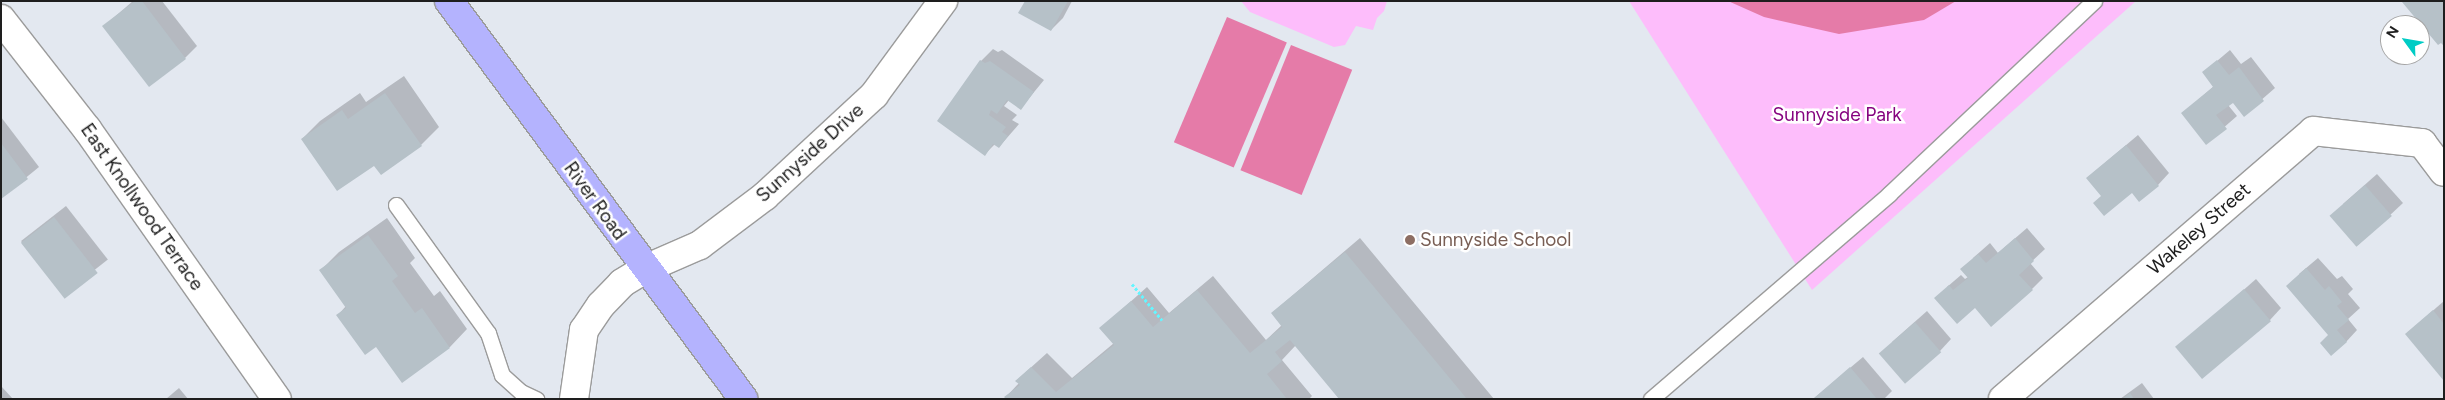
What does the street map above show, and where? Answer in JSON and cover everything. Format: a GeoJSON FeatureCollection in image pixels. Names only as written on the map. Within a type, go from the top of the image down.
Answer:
{"type":"FeatureCollection","features":[{"type":"Feature","properties":{"kind":"main road","name":"River Road"},"geometry":{"type":"LineString","coordinates":[[449,1],[645,269],[743,399]]}},
{"type":"Feature","properties":{"kind":"street","name":"Sunnyside Drive"},"geometry":{"type":"LineString","coordinates":[[574,399],[584,330],[601,305],[622,283],[645,269],[700,245],[765,196],[874,95],[943,1]]}},
{"type":"Feature","properties":{"kind":"street","name":"East Knollwood Terrace"},"geometry":{"type":"LineString","coordinates":[[1,19],[88,129],[277,399]]}},
{"type":"Feature","properties":{"kind":"street","name":"Wakeley Street"},"geometry":{"type":"LineString","coordinates":[[2003,399],[2313,131],[2422,143],[2444,172]]}},
{"type":"Feature","properties":{"kind":"lane"},"geometry":{"type":"LineString","coordinates":[[1651,399],[1889,194],[2094,1]]}},
{"type":"Feature","properties":{"kind":"lane"},"geometry":{"type":"LineString","coordinates":[[396,205],[488,333],[502,375],[521,392],[536,399]]}},
{"type":"Feature","properties":{"kind":"path"},"geometry":{"type":"LineString","coordinates":[[1132,284],[1162,320]]}},
{"type":"Feature","properties":{"kind":"green space"},"geometry":{"type":"Polygon","coordinates":[[[1241,1],[1387,1],[1384,11],[1377,18],[1373,30],[1356,26],[1345,45],[1334,47],[1250,12],[1241,1]]]}},
{"type":"Feature","properties":{"kind":"green space","name":"Sunnyside Park"},"geometry":{"type":"Polygon","coordinates":[[[1629,1],[2136,1],[1812,290],[1629,1]]]}},
{"type":"Feature","properties":{"kind":"shaded area"},"geometry":{"type":"Polygon","coordinates":[[[1728,1],[1956,1],[1924,20],[1839,34],[1764,17],[1728,1]]]}},
{"type":"Feature","properties":{"kind":"shaded area"},"geometry":{"type":"Polygon","coordinates":[[[1227,17],[1287,42],[1234,168],[1174,142],[1227,17]]]}},
{"type":"Feature","properties":{"kind":"shaded area"},"geometry":{"type":"Polygon","coordinates":[[[1291,45],[1352,70],[1302,195],[1240,170],[1291,45]]]}},
{"type":"Feature","properties":{"kind":"building"},"geometry":{"type":"Polygon","coordinates":[[[135,1],[142,1],[186,59],[149,87],[102,26],[135,1]]]}},
{"type":"Feature","properties":{"kind":"building"},"geometry":{"type":"Polygon","coordinates":[[[1025,1],[1068,1],[1051,31],[1018,13],[1025,1]]]}},
{"type":"Feature","properties":{"kind":"building"},"geometry":{"type":"Polygon","coordinates":[[[2444,1],[2444,46],[2441,43],[2438,45],[2430,35],[2430,15],[2413,15],[2402,2],[2444,1]]]}},
{"type":"Feature","properties":{"kind":"building"},"geometry":{"type":"Polygon","coordinates":[[[980,60],[985,63],[990,61],[1034,92],[1021,110],[1007,100],[997,114],[991,110],[989,115],[1006,127],[1002,132],[1008,136],[999,148],[993,144],[985,156],[937,121],[980,60]]]}},
{"type":"Feature","properties":{"kind":"building"},"geometry":{"type":"Polygon","coordinates":[[[2217,60],[2229,75],[2239,67],[2264,101],[2244,117],[2233,103],[2216,115],[2227,129],[2206,145],[2181,113],[2213,87],[2202,72],[2217,60]]]}},
{"type":"Feature","properties":{"kind":"building"},"geometry":{"type":"Polygon","coordinates":[[[385,93],[422,146],[381,175],[374,166],[337,191],[301,139],[342,110],[348,119],[385,93]]]}},
{"type":"Feature","properties":{"kind":"building"},"geometry":{"type":"Polygon","coordinates":[[[1,143],[28,179],[1,199],[1,143]]]}},
{"type":"Feature","properties":{"kind":"building"},"geometry":{"type":"Polygon","coordinates":[[[2126,145],[2159,186],[2139,202],[2132,193],[2104,216],[2093,203],[2101,196],[2086,178],[2126,145]]]}},
{"type":"Feature","properties":{"kind":"building"},"geometry":{"type":"Polygon","coordinates":[[[2365,185],[2392,216],[2356,247],[2330,216],[2365,185]]]}},
{"type":"Feature","properties":{"kind":"building"},"geometry":{"type":"Polygon","coordinates":[[[54,217],[98,273],[65,299],[21,243],[54,217]]]}},
{"type":"Feature","properties":{"kind":"building"},"geometry":{"type":"Polygon","coordinates":[[[368,235],[398,276],[392,281],[415,313],[422,308],[450,348],[402,383],[376,347],[365,355],[336,315],[346,308],[319,270],[368,235]]]}},
{"type":"Feature","properties":{"kind":"building"},"geometry":{"type":"Polygon","coordinates":[[[2015,238],[2034,261],[2019,275],[2033,290],[1991,327],[1975,308],[1957,324],[1934,298],[1949,285],[1953,290],[1968,278],[1960,269],[1978,254],[1986,263],[2015,238]]]}},
{"type":"Feature","properties":{"kind":"building"},"geometry":{"type":"Polygon","coordinates":[[[1345,252],[1467,399],[1339,399],[1290,340],[1275,352],[1282,361],[1267,374],[1287,399],[1006,399],[1004,397],[1020,385],[1015,381],[1031,367],[1056,392],[1114,345],[1099,328],[1131,301],[1153,327],[1197,290],[1250,353],[1282,327],[1271,313],[1345,252]]]}},
{"type":"Feature","properties":{"kind":"building"},"geometry":{"type":"Polygon","coordinates":[[[2306,268],[2325,290],[2329,286],[2342,302],[2337,306],[2349,320],[2337,330],[2347,342],[2331,356],[2320,343],[2328,335],[2286,286],[2306,268]]]}},
{"type":"Feature","properties":{"kind":"building"},"geometry":{"type":"Polygon","coordinates":[[[2244,289],[2271,321],[2202,379],[2175,347],[2244,289]]]}},
{"type":"Feature","properties":{"kind":"building"},"geometry":{"type":"Polygon","coordinates":[[[2433,310],[2444,324],[2444,381],[2405,334],[2433,310]]]}},
{"type":"Feature","properties":{"kind":"building"},"geometry":{"type":"Polygon","coordinates":[[[1915,322],[1941,352],[1905,384],[1879,353],[1915,322]]]}},
{"type":"Feature","properties":{"kind":"building"},"geometry":{"type":"Polygon","coordinates":[[[1850,367],[1877,399],[1813,399],[1850,367]]]}},
{"type":"Feature","properties":{"kind":"building"},"geometry":{"type":"Polygon","coordinates":[[[2130,393],[2134,399],[2122,399],[2130,393]]]}},
{"type":"Feature","properties":{"kind":"place","name":"Sunnyside School"},"geometry":{"type":"Point","coordinates":[1410,240]}}]}
